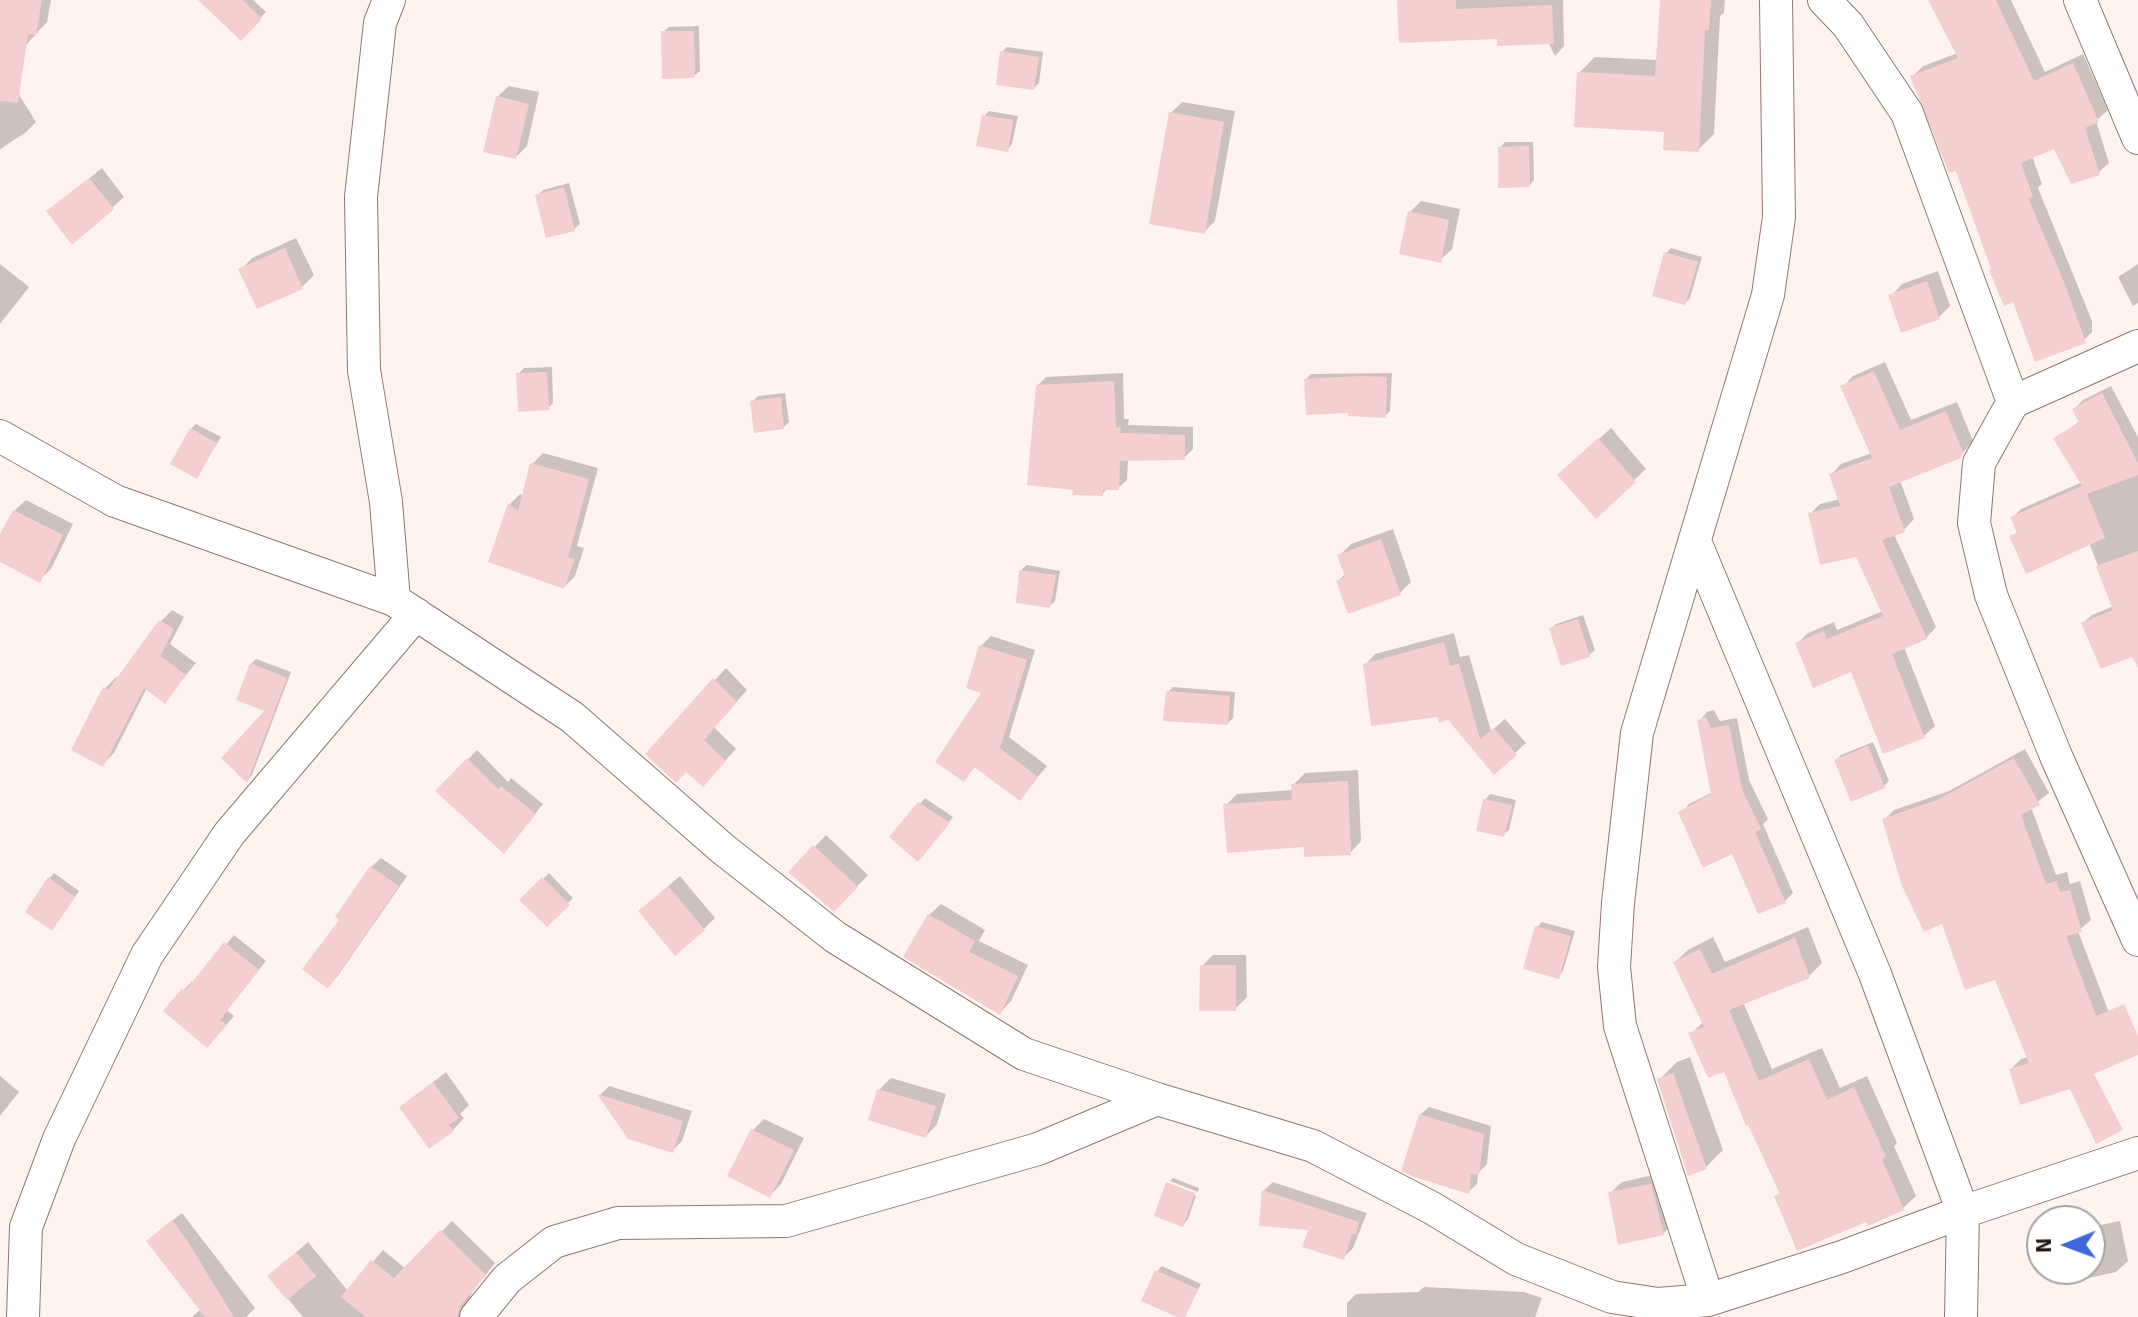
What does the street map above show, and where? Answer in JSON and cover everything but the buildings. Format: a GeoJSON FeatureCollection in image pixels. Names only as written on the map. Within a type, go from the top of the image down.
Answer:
{"type":"FeatureCollection","features":[{"type":"Feature","properties":{"kind":"street"},"geometry":{"type":"LineString","coordinates":[[23,1317],[26,1227],[59,1139],[147,955],[229,834],[405,607],[364,370],[361,197],[380,23],[389,0]]}},
{"type":"Feature","properties":{"kind":"street"},"geometry":{"type":"LineString","coordinates":[[1708,1300],[1620,1026],[1614,967],[1637,733],[1768,295],[1779,217],[1776,0]]}},
{"type":"Feature","properties":{"kind":"street"},"geometry":{"type":"LineString","coordinates":[[1824,0],[1848,25],[1907,113],[2013,402]]}},
{"type":"Feature","properties":{"kind":"street"},"geometry":{"type":"LineString","coordinates":[[2080,0],[2138,138]]}},
{"type":"Feature","properties":{"kind":"street"},"geometry":{"type":"LineString","coordinates":[[2135,356],[2013,402],[1979,463],[1974,523],[1991,595],[2056,756],[2138,940]]}},
{"type":"Feature","properties":{"kind":"street"},"geometry":{"type":"LineString","coordinates":[[0,436],[115,501],[405,607],[572,717],[723,849],[835,937],[1024,1054],[1157,1099],[1313,1146],[1432,1208],[1516,1259],[1612,1297],[1658,1304],[1708,1300],[1842,1257],[2138,1153]]}},
{"type":"Feature","properties":{"kind":"street"},"geometry":{"type":"LineString","coordinates":[[1696,544],[1875,974],[1963,1212],[1961,1317]]}},
{"type":"Feature","properties":{"kind":"street"},"geometry":{"type":"LineString","coordinates":[[476,1317],[507,1279],[554,1242],[618,1223],[786,1221],[1038,1149],[1157,1099]]}}]}
